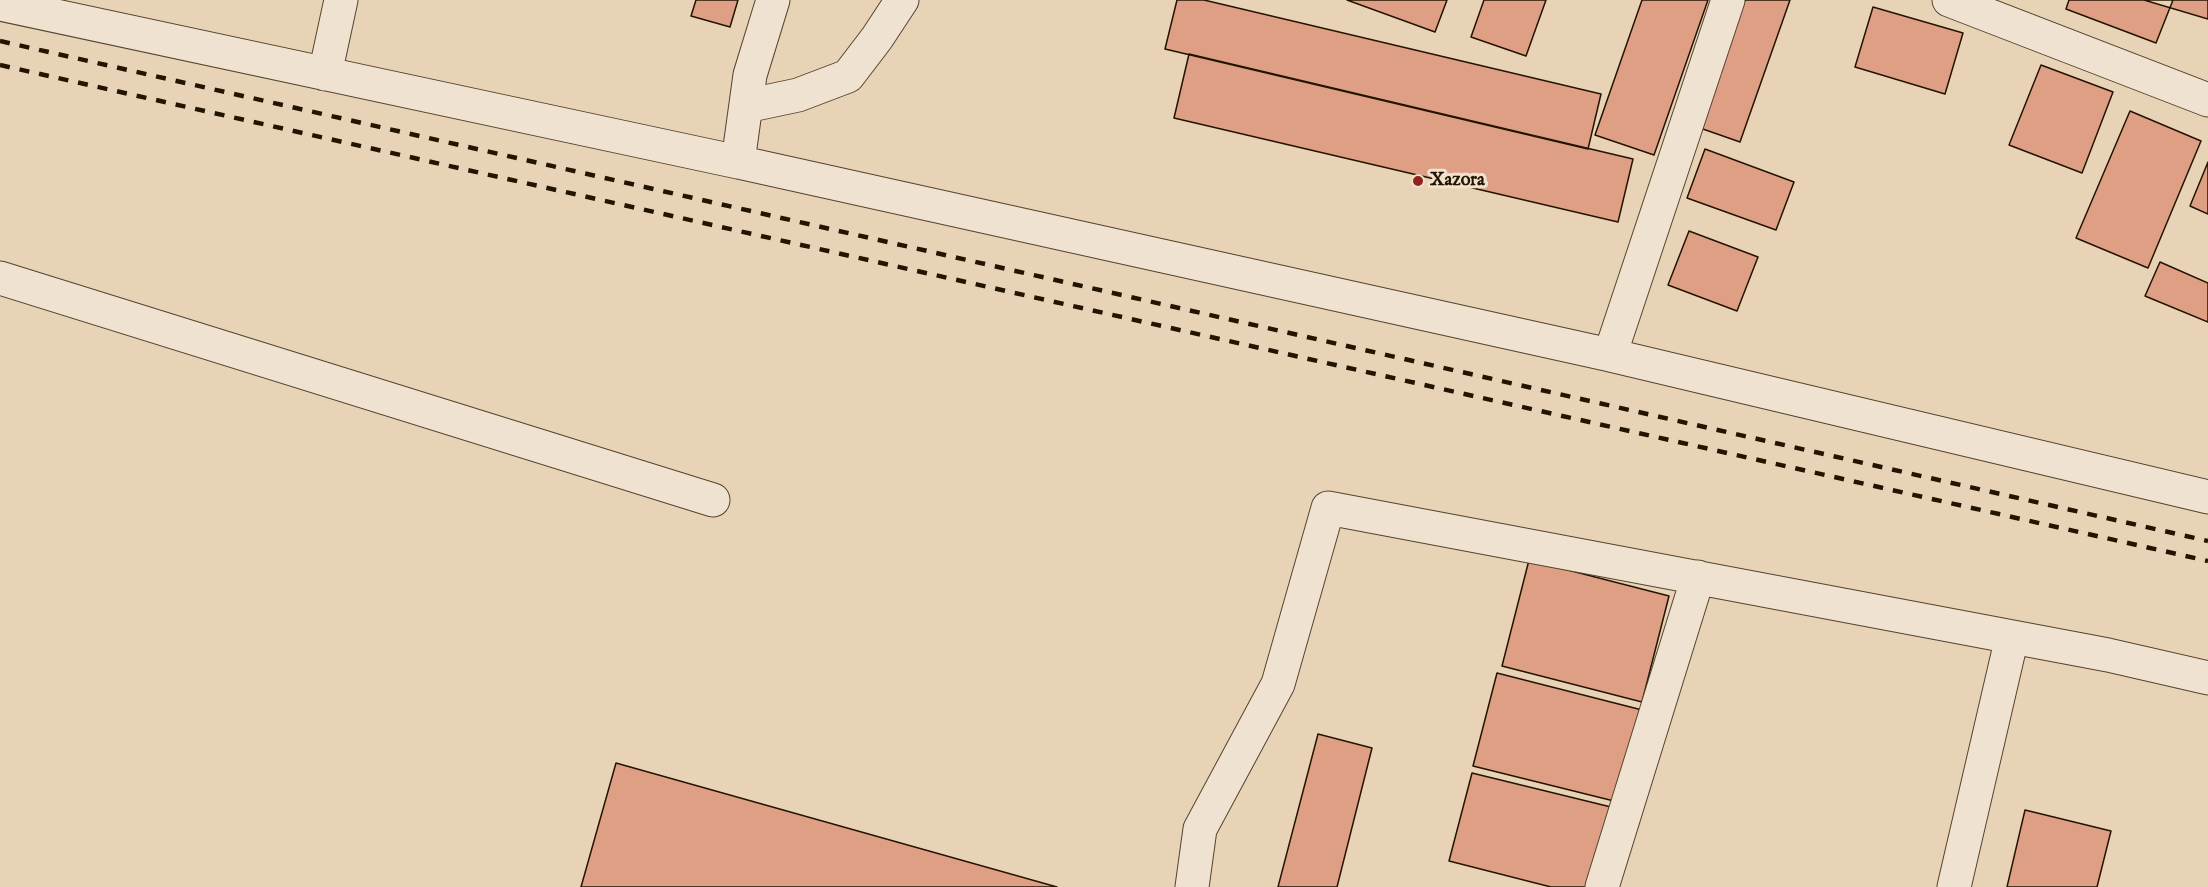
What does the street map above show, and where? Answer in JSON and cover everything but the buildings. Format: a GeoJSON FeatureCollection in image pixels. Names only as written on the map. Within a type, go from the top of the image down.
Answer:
{"type":"FeatureCollection","features":[{"type":"Feature","properties":{"kind":"street"},"geometry":{"type":"LineString","coordinates":[[324,74],[341,0]]}},
{"type":"Feature","properties":{"kind":"street"},"geometry":{"type":"LineString","coordinates":[[738,162],[750,75],[773,0]]}},
{"type":"Feature","properties":{"kind":"street"},"geometry":{"type":"LineString","coordinates":[[746,106],[798,95],[848,75],[878,38],[902,0]]}},
{"type":"Feature","properties":{"kind":"street"},"geometry":{"type":"LineString","coordinates":[[1610,355],[1728,0]]}},
{"type":"Feature","properties":{"kind":"street"},"geometry":{"type":"LineString","coordinates":[[1949,0],[2208,100]]}},
{"type":"Feature","properties":{"kind":"street"},"geometry":{"type":"LineString","coordinates":[[0,4],[738,162],[1610,355],[2208,497]]}},
{"type":"Feature","properties":{"kind":"street"},"geometry":{"type":"LineString","coordinates":[[0,278],[713,501]]}},
{"type":"Feature","properties":{"kind":"street"},"geometry":{"type":"LineString","coordinates":[[1192,887],[1200,829],[1278,684],[1328,508],[2108,655],[2208,678]]}},
{"type":"Feature","properties":{"kind":"street"},"geometry":{"type":"LineString","coordinates":[[1602,887],[1698,577]]}},
{"type":"Feature","properties":{"kind":"street"},"geometry":{"type":"LineString","coordinates":[[1954,887],[2012,637]]}},
{"type":"Feature","properties":{"kind":"railway"},"geometry":{"type":"LineString","coordinates":[[0,41],[2208,541]]}},
{"type":"Feature","properties":{"kind":"railway"},"geometry":{"type":"LineString","coordinates":[[0,65],[2208,561]]}},
{"type":"Feature","properties":{"kind":"place","name":"Xazora"},"geometry":{"type":"Point","coordinates":[1418,181]}}]}
